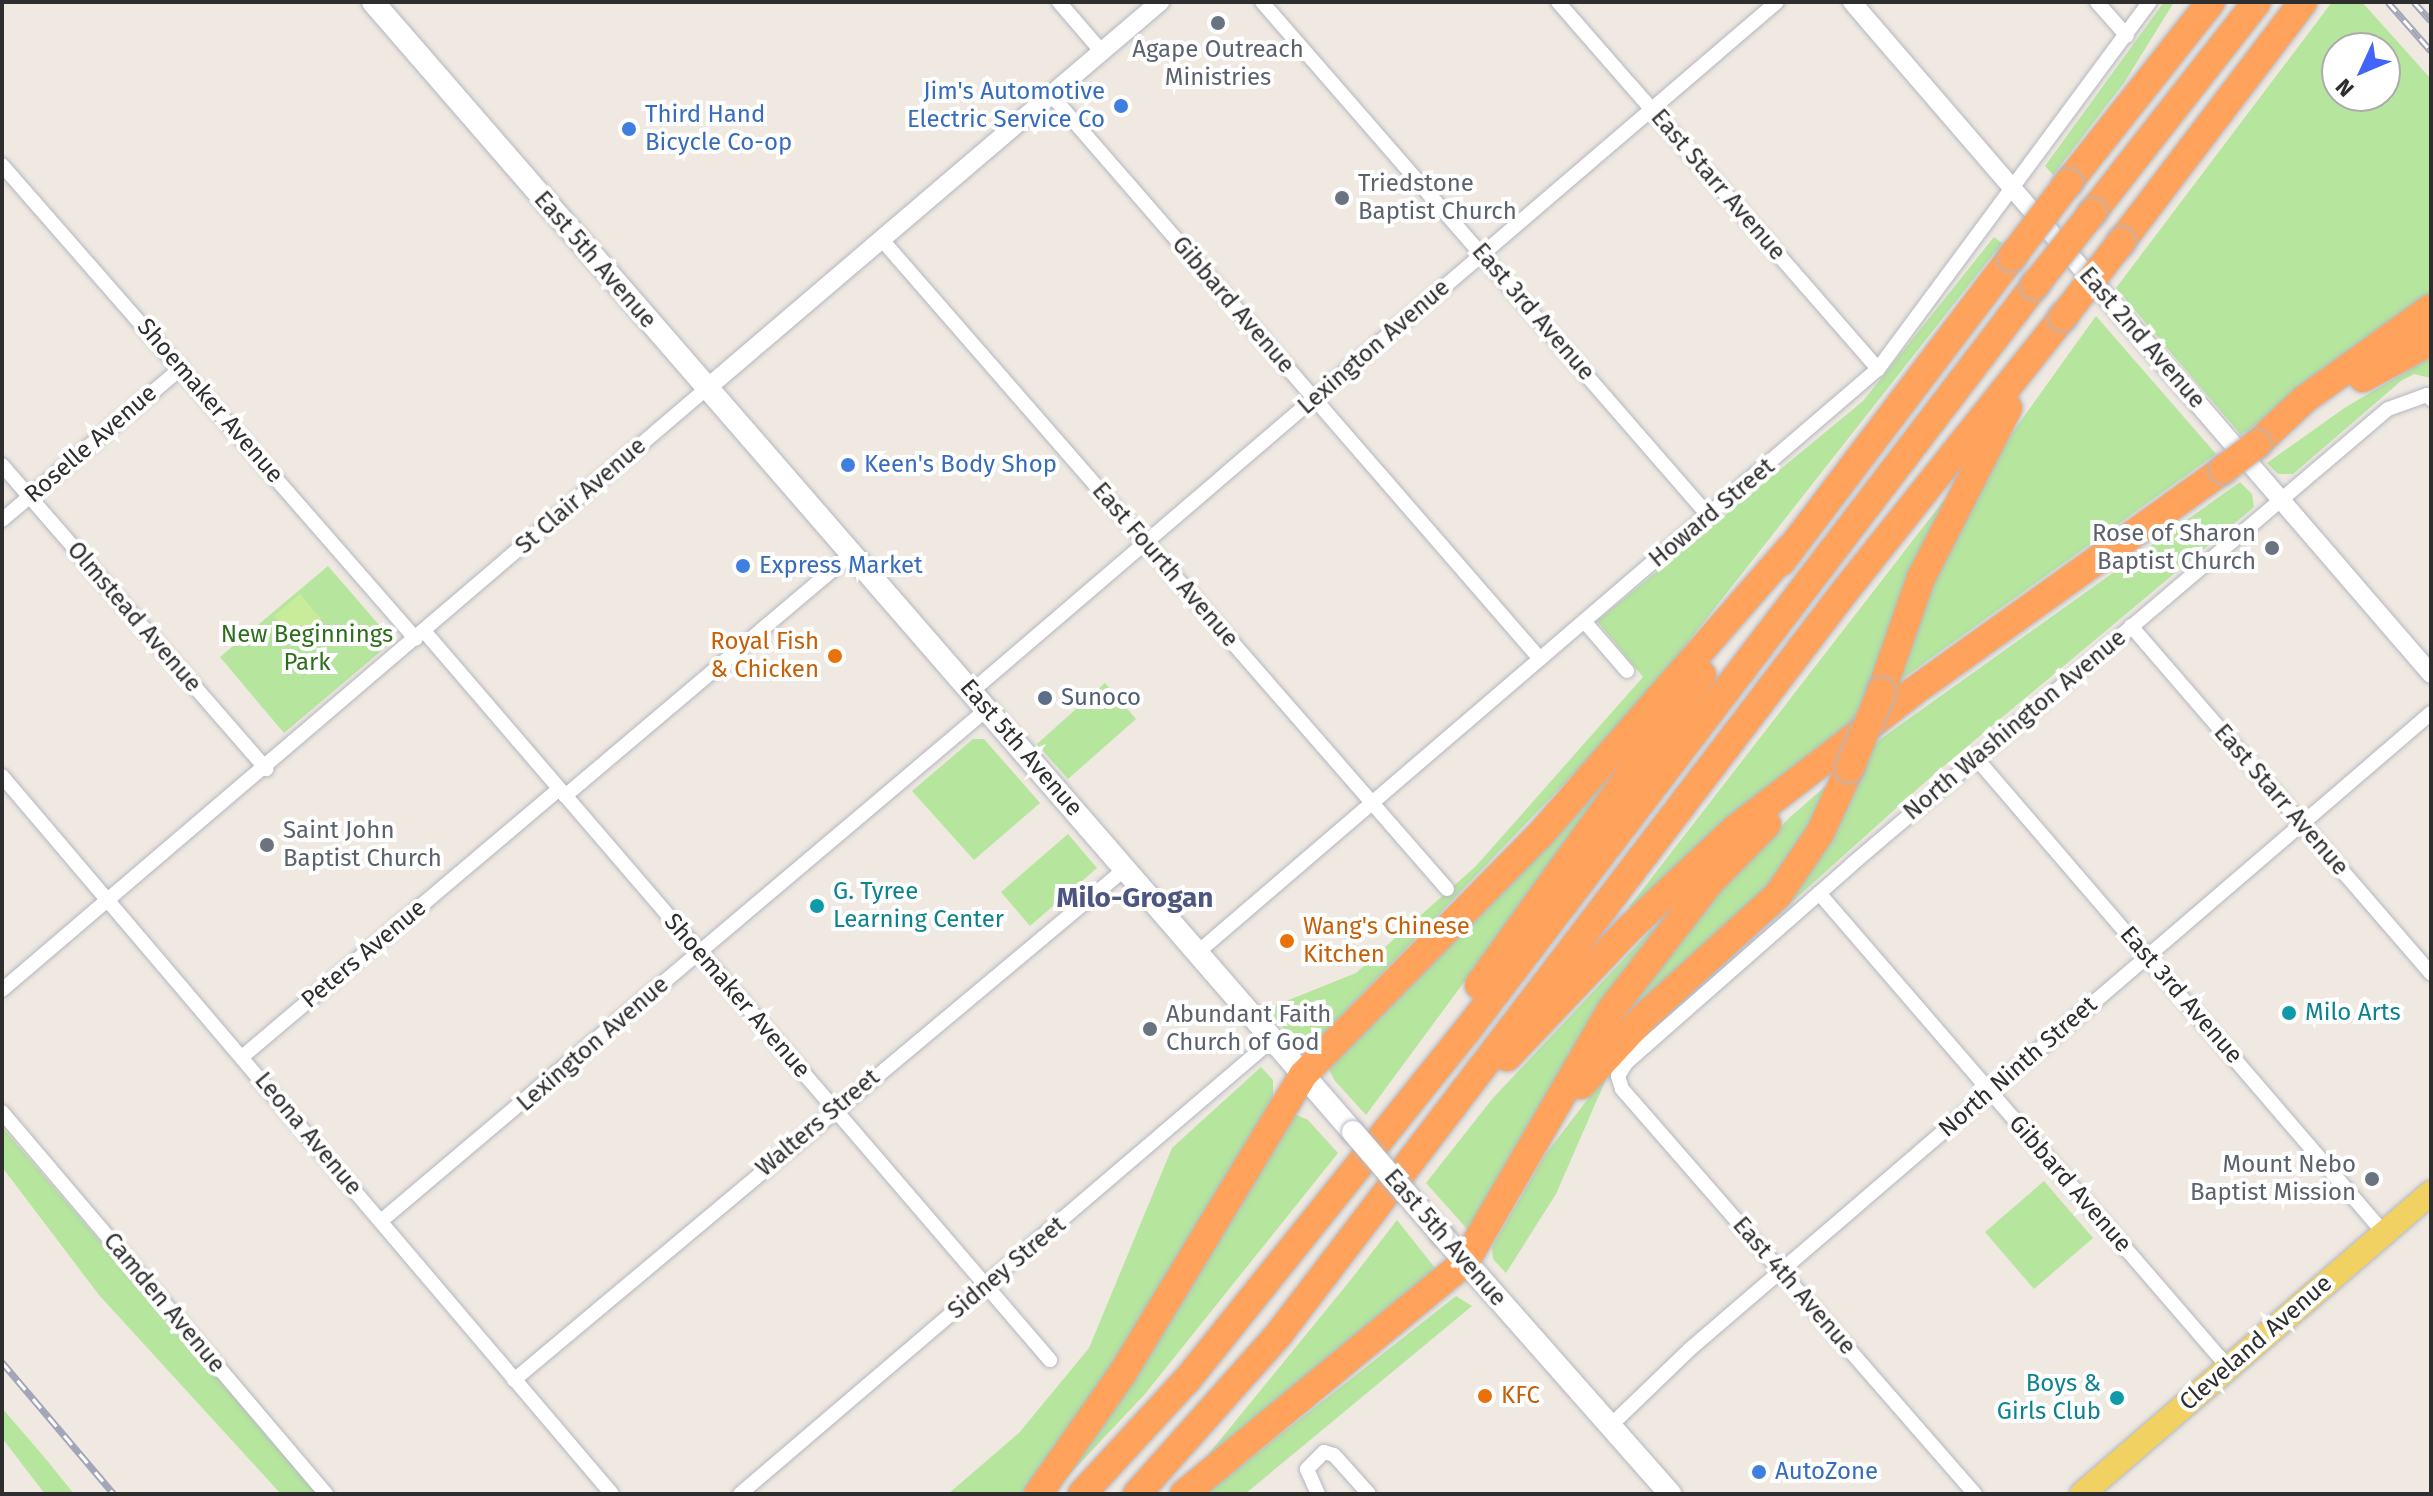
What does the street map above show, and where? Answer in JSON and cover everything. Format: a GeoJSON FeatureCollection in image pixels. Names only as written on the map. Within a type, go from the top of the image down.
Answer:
{"type":"FeatureCollection","features":[{"type":"Feature","properties":{"kind":"highway"},"geometry":{"type":"LineString","coordinates":[[2120,116],[2188,2]]}},
{"type":"Feature","properties":{"kind":"highway"},"geometry":{"type":"LineString","coordinates":[[1378,1140],[1465,1004],[1790,548],[2068,183],[2211,2]]}},
{"type":"Feature","properties":{"kind":"highway"},"geometry":{"type":"LineString","coordinates":[[1082,1494],[1187,1380],[1557,914],[2035,285],[2257,2]]}},
{"type":"Feature","properties":{"kind":"highway"},"geometry":{"type":"LineString","coordinates":[[1137,1494],[1279,1334],[1845,591],[2063,317],[2303,2]]}},
{"type":"Feature","properties":{"kind":"highway"},"geometry":{"type":"LineString","coordinates":[[1415,1158],[1631,927],[1735,829],[1843,759],[2257,444],[2305,399],[2431,308]]}},
{"type":"Feature","properties":{"kind":"highway"},"geometry":{"type":"LineString","coordinates":[[2257,444],[2431,341]]}},
{"type":"Feature","properties":{"kind":"highway"},"geometry":{"type":"LineString","coordinates":[[1548,1121],[1644,1017],[1778,895],[1820,833],[1843,759],[1881,692],[1921,578],[2028,362]]}},
{"type":"Feature","properties":{"kind":"highway"},"geometry":{"type":"LineString","coordinates":[[1038,1494],[1122,1374],[1312,1085],[1539,836],[1790,548]]}},
{"type":"Feature","properties":{"kind":"highway"},"geometry":{"type":"LineString","coordinates":[[1184,1494],[1465,1262],[1611,1010],[1665,938],[1710,882],[1843,759]]}},
{"type":"Feature","properties":{"kind":"main road","name":"East 5th Avenue"},"geometry":{"type":"LineString","coordinates":[[373,2],[706,389],[1670,1494]]}},
{"type":"Feature","properties":{"kind":"main road","name":"Cleveland Avenue"},"geometry":{"type":"LineString","coordinates":[[2082,1494],[2431,1193]]}},
{"type":"Feature","properties":{"kind":"street"},"geometry":{"type":"LineString","coordinates":[[1059,2],[1102,52]]}},
{"type":"Feature","properties":{"kind":"street","name":"St Clair Avenue"},"geometry":{"type":"LineString","coordinates":[[2,990],[266,769],[1160,2]]}},
{"type":"Feature","properties":{"kind":"street","name":"East 3rd Avenue"},"geometry":{"type":"LineString","coordinates":[[1262,2],[1708,515]]}},
{"type":"Feature","properties":{"kind":"street","name":"East Starr Avenue"},"geometry":{"type":"LineString","coordinates":[[1558,2],[1878,369]]}},
{"type":"Feature","properties":{"kind":"street","name":"Lexington Avenue"},"geometry":{"type":"LineString","coordinates":[[971,692],[1777,2]]}},
{"type":"Feature","properties":{"kind":"street","name":"East 2nd Avenue"},"geometry":{"type":"LineString","coordinates":[[1852,2],[2431,674]]}},
{"type":"Feature","properties":{"kind":"street"},"geometry":{"type":"LineString","coordinates":[[2097,2],[2127,36]]}},
{"type":"Feature","properties":{"kind":"street","name":"Howard Street"},"geometry":{"type":"LineString","coordinates":[[1197,953],[1878,369],[2150,2]]}},
{"type":"Feature","properties":{"kind":"street","name":"Gibbard Avenue"},"geometry":{"type":"LineString","coordinates":[[1052,96],[1540,659]]}},
{"type":"Feature","properties":{"kind":"street","name":"Shoemaker Avenue"},"geometry":{"type":"LineString","coordinates":[[2,165],[562,792],[697,954],[835,1108],[1050,1360]]}},
{"type":"Feature","properties":{"kind":"street","name":"East Fourth Avenue"},"geometry":{"type":"LineString","coordinates":[[883,241],[1447,889]]}},
{"type":"Feature","properties":{"kind":"street","name":"Roselle Avenue"},"geometry":{"type":"LineString","coordinates":[[2,520],[181,368]]}},
{"type":"Feature","properties":{"kind":"street","name":"North Washington Avenue"},"geometry":{"type":"LineString","coordinates":[[1618,1076],[1626,1063],[1819,893],[2388,409],[2429,397]]}},
{"type":"Feature","properties":{"kind":"street","name":"Olmstead Avenue"},"geometry":{"type":"LineString","coordinates":[[2,465],[266,769]]}},
{"type":"Feature","properties":{"kind":"street","name":"Peters Avenue"},"geometry":{"type":"LineString","coordinates":[[242,1057],[851,554]]}},
{"type":"Feature","properties":{"kind":"street"},"geometry":{"type":"LineString","coordinates":[[1584,621],[1627,671]]}},
{"type":"Feature","properties":{"kind":"street","name":"East Starr Avenue"},"geometry":{"type":"LineString","coordinates":[[2131,626],[2431,974]]}},
{"type":"Feature","properties":{"kind":"street","name":"Lexington Avenue"},"geometry":{"type":"LineString","coordinates":[[381,1221],[986,710]]}},
{"type":"Feature","properties":{"kind":"street","name":"North Ninth Street"},"geometry":{"type":"LineString","coordinates":[[1609,1427],[1781,1271],[2431,713]]}},
{"type":"Feature","properties":{"kind":"street","name":"East 3rd Avenue"},"geometry":{"type":"LineString","coordinates":[[1976,758],[2384,1233]]}},
{"type":"Feature","properties":{"kind":"street","name":"Leona Avenue"},"geometry":{"type":"LineString","coordinates":[[2,776],[612,1494]]}},
{"type":"Feature","properties":{"kind":"street","name":"Walters Street"},"geometry":{"type":"LineString","coordinates":[[514,1380],[835,1108],[1125,869]]}},
{"type":"Feature","properties":{"kind":"street","name":"Gibbard Avenue"},"geometry":{"type":"LineString","coordinates":[[1819,893],[2227,1366]]}},
{"type":"Feature","properties":{"kind":"street","name":"Sidney Street"},"geometry":{"type":"LineString","coordinates":[[740,1494],[1272,1040]]}},
{"type":"Feature","properties":{"kind":"street","name":"East 4th Avenue"},"geometry":{"type":"LineString","coordinates":[[1618,1076],[1622,1089],[1975,1494]]}},
{"type":"Feature","properties":{"kind":"street","name":"Camden Avenue"},"geometry":{"type":"LineString","coordinates":[[2,1112],[326,1494]]}},
{"type":"Feature","properties":{"kind":"street"},"geometry":{"type":"LineString","coordinates":[[1318,1494],[1307,1469],[1324,1452],[1334,1455],[1369,1494]]}},
{"type":"Feature","properties":{"kind":"green space"},"geometry":{"type":"Polygon","coordinates":[[[2164,2],[2174,2],[2124,83],[2053,175],[2045,166],[2164,2]]]}},
{"type":"Feature","properties":{"kind":"green space"},"geometry":{"type":"Polygon","coordinates":[[[2332,2],[2362,2],[2389,32],[2321,32],[2321,112],[2401,112],[2401,46],[2431,79],[2431,298],[2241,435],[2116,288],[2332,2]]]}},
{"type":"Feature","properties":{"kind":"green space"},"geometry":{"type":"Polygon","coordinates":[[[1994,237],[2002,243],[1633,712],[1319,1039],[1288,1033],[1266,1009],[1356,973],[1476,866],[1643,677],[1597,621],[1863,401],[1994,237]]]}},
{"type":"Feature","properties":{"kind":"green space"},"geometry":{"type":"Polygon","coordinates":[[[2096,316],[2216,454],[1892,686],[1948,546],[2010,436],[2096,316]]]}},
{"type":"Feature","properties":{"kind":"green space"},"geometry":{"type":"Polygon","coordinates":[[[2431,357],[2431,378],[2414,374],[2401,381],[2293,474],[2278,474],[2267,463],[2346,407],[2431,357]]]}},
{"type":"Feature","properties":{"kind":"green space"},"geometry":{"type":"Polygon","coordinates":[[[2240,482],[2252,494],[2254,507],[1932,776],[1773,919],[1809,872],[1868,748],[2240,482]]]}},
{"type":"Feature","properties":{"kind":"green space"},"geometry":{"type":"Polygon","coordinates":[[[1944,500],[1949,502],[1863,712],[1743,807],[1632,910],[1629,907],[1944,500]]]}},
{"type":"Feature","properties":{"kind":"green space","name":"New Beginnings Park"},"geometry":{"type":"Polygon","coordinates":[[[328,566],[393,641],[284,733],[220,657],[328,566]]]}},
{"type":"Feature","properties":{"kind":"green space"},"geometry":{"type":"Polygon","coordinates":[[[300,594],[321,619],[295,641],[274,616],[300,594]]]}},
{"type":"Feature","properties":{"kind":"green space"},"geometry":{"type":"Polygon","coordinates":[[[1105,683],[1136,719],[1068,779],[1037,744],[1105,683]]]}},
{"type":"Feature","properties":{"kind":"green space"},"geometry":{"type":"Polygon","coordinates":[[[1667,707],[1366,1115],[1335,1081],[1329,1070],[1332,1065],[1667,707]]]}},
{"type":"Feature","properties":{"kind":"green space"},"geometry":{"type":"Polygon","coordinates":[[[973,739],[984,739],[1040,803],[974,860],[912,791],[973,739]]]}},
{"type":"Feature","properties":{"kind":"green space"},"geometry":{"type":"Polygon","coordinates":[[[1835,778],[1782,874],[1607,1041],[1684,930],[1789,818],[1835,778]]]}},
{"type":"Feature","properties":{"kind":"green space"},"geometry":{"type":"Polygon","coordinates":[[[1068,834],[1097,868],[1030,926],[1001,892],[1068,834]]]}},
{"type":"Feature","properties":{"kind":"green space"},"geometry":{"type":"Polygon","coordinates":[[[1669,911],[1672,912],[1468,1230],[1426,1183],[1493,1098],[1669,911]]]}},
{"type":"Feature","properties":{"kind":"green space"},"geometry":{"type":"Polygon","coordinates":[[[1261,1067],[1273,1080],[1273,1100],[1113,1367],[1028,1494],[948,1494],[1019,1433],[1089,1348],[1172,1148],[1261,1067]]]}},
{"type":"Feature","properties":{"kind":"green space"},"geometry":{"type":"Polygon","coordinates":[[[1610,1070],[1556,1194],[1506,1273],[1493,1259],[1492,1247],[1545,1155],[1610,1070]]]}},
{"type":"Feature","properties":{"kind":"green space"},"geometry":{"type":"Polygon","coordinates":[[[1292,1113],[1308,1120],[1338,1153],[1145,1394],[1051,1494],[1292,1113]]]}},
{"type":"Feature","properties":{"kind":"green space"},"geometry":{"type":"Polygon","coordinates":[[[2,1127],[317,1494],[281,1494],[99,1295],[2,1167],[2,1127]]]}},
{"type":"Feature","properties":{"kind":"green space"},"geometry":{"type":"Polygon","coordinates":[[[2044,1181],[2093,1238],[2034,1289],[1985,1232],[2044,1181]]]}},
{"type":"Feature","properties":{"kind":"green space"},"geometry":{"type":"Polygon","coordinates":[[[1397,1220],[1439,1273],[1194,1472],[1353,1277],[1397,1220]]]}},
{"type":"Feature","properties":{"kind":"green space"},"geometry":{"type":"Polygon","coordinates":[[[1456,1296],[1472,1306],[1245,1494],[1205,1494],[1456,1296]]]}},
{"type":"Feature","properties":{"kind":"green space"},"geometry":{"type":"Polygon","coordinates":[[[2,1408],[74,1494],[45,1494],[2,1438],[2,1408]]]}},
{"type":"Feature","properties":{"kind":"railway"},"geometry":{"type":"LineString","coordinates":[[2388,2],[2431,51]]}},
{"type":"Feature","properties":{"kind":"railway"},"geometry":{"type":"LineString","coordinates":[[2414,2],[2431,21]]}},
{"type":"Feature","properties":{"kind":"railway"},"geometry":{"type":"LineString","coordinates":[[2,1362],[114,1494]]}},
{"type":"Feature","properties":{"kind":"place","name":"Agape Outreach Ministries"},"geometry":{"type":"Point","coordinates":[1218,23]}},
{"type":"Feature","properties":{"kind":"place","name":"Jim's Automotive Electric Service Co"},"geometry":{"type":"Point","coordinates":[1121,106]}},
{"type":"Feature","properties":{"kind":"place","name":"Third Hand Bicycle Co-op"},"geometry":{"type":"Point","coordinates":[629,129]}},
{"type":"Feature","properties":{"kind":"place","name":"Triedstone Baptist Church"},"geometry":{"type":"Point","coordinates":[1342,198]}},
{"type":"Feature","properties":{"kind":"place","name":"Keen's Body Shop"},"geometry":{"type":"Point","coordinates":[848,465]}},
{"type":"Feature","properties":{"kind":"place","name":"Rose of Sharon Baptist Church"},"geometry":{"type":"Point","coordinates":[2272,548]}},
{"type":"Feature","properties":{"kind":"place","name":"Express Market"},"geometry":{"type":"Point","coordinates":[743,566]}},
{"type":"Feature","properties":{"kind":"place","name":"Royal Fish & Chicken"},"geometry":{"type":"Point","coordinates":[835,656]}},
{"type":"Feature","properties":{"kind":"place","name":"Sunoco"},"geometry":{"type":"Point","coordinates":[1045,698]}},
{"type":"Feature","properties":{"kind":"place","name":"Saint John Baptist Church"},"geometry":{"type":"Point","coordinates":[267,845]}},
{"type":"Feature","properties":{"kind":"place","name":"G. Tyree Learning Center"},"geometry":{"type":"Point","coordinates":[817,906]}},
{"type":"Feature","properties":{"kind":"place","name":"Wang's Chinese Kitchen"},"geometry":{"type":"Point","coordinates":[1287,941]}},
{"type":"Feature","properties":{"kind":"place","name":"Milo Arts"},"geometry":{"type":"Point","coordinates":[2289,1013]}},
{"type":"Feature","properties":{"kind":"place","name":"Abundant Faith Church of God"},"geometry":{"type":"Point","coordinates":[1150,1029]}},
{"type":"Feature","properties":{"kind":"place","name":"Mount Nebo Baptist Mission"},"geometry":{"type":"Point","coordinates":[2372,1179]}},
{"type":"Feature","properties":{"kind":"place","name":"KFC"},"geometry":{"type":"Point","coordinates":[1485,1396]}},
{"type":"Feature","properties":{"kind":"place","name":"Boys & Girls Club"},"geometry":{"type":"Point","coordinates":[2117,1398]}},
{"type":"Feature","properties":{"kind":"place","name":"AutoZone"},"geometry":{"type":"Point","coordinates":[1759,1472]}},
{"type":"Feature","properties":{"kind":"district","name":"Milo-Grogan"},"geometry":{"type":"Point","coordinates":[1135,898]}}]}
